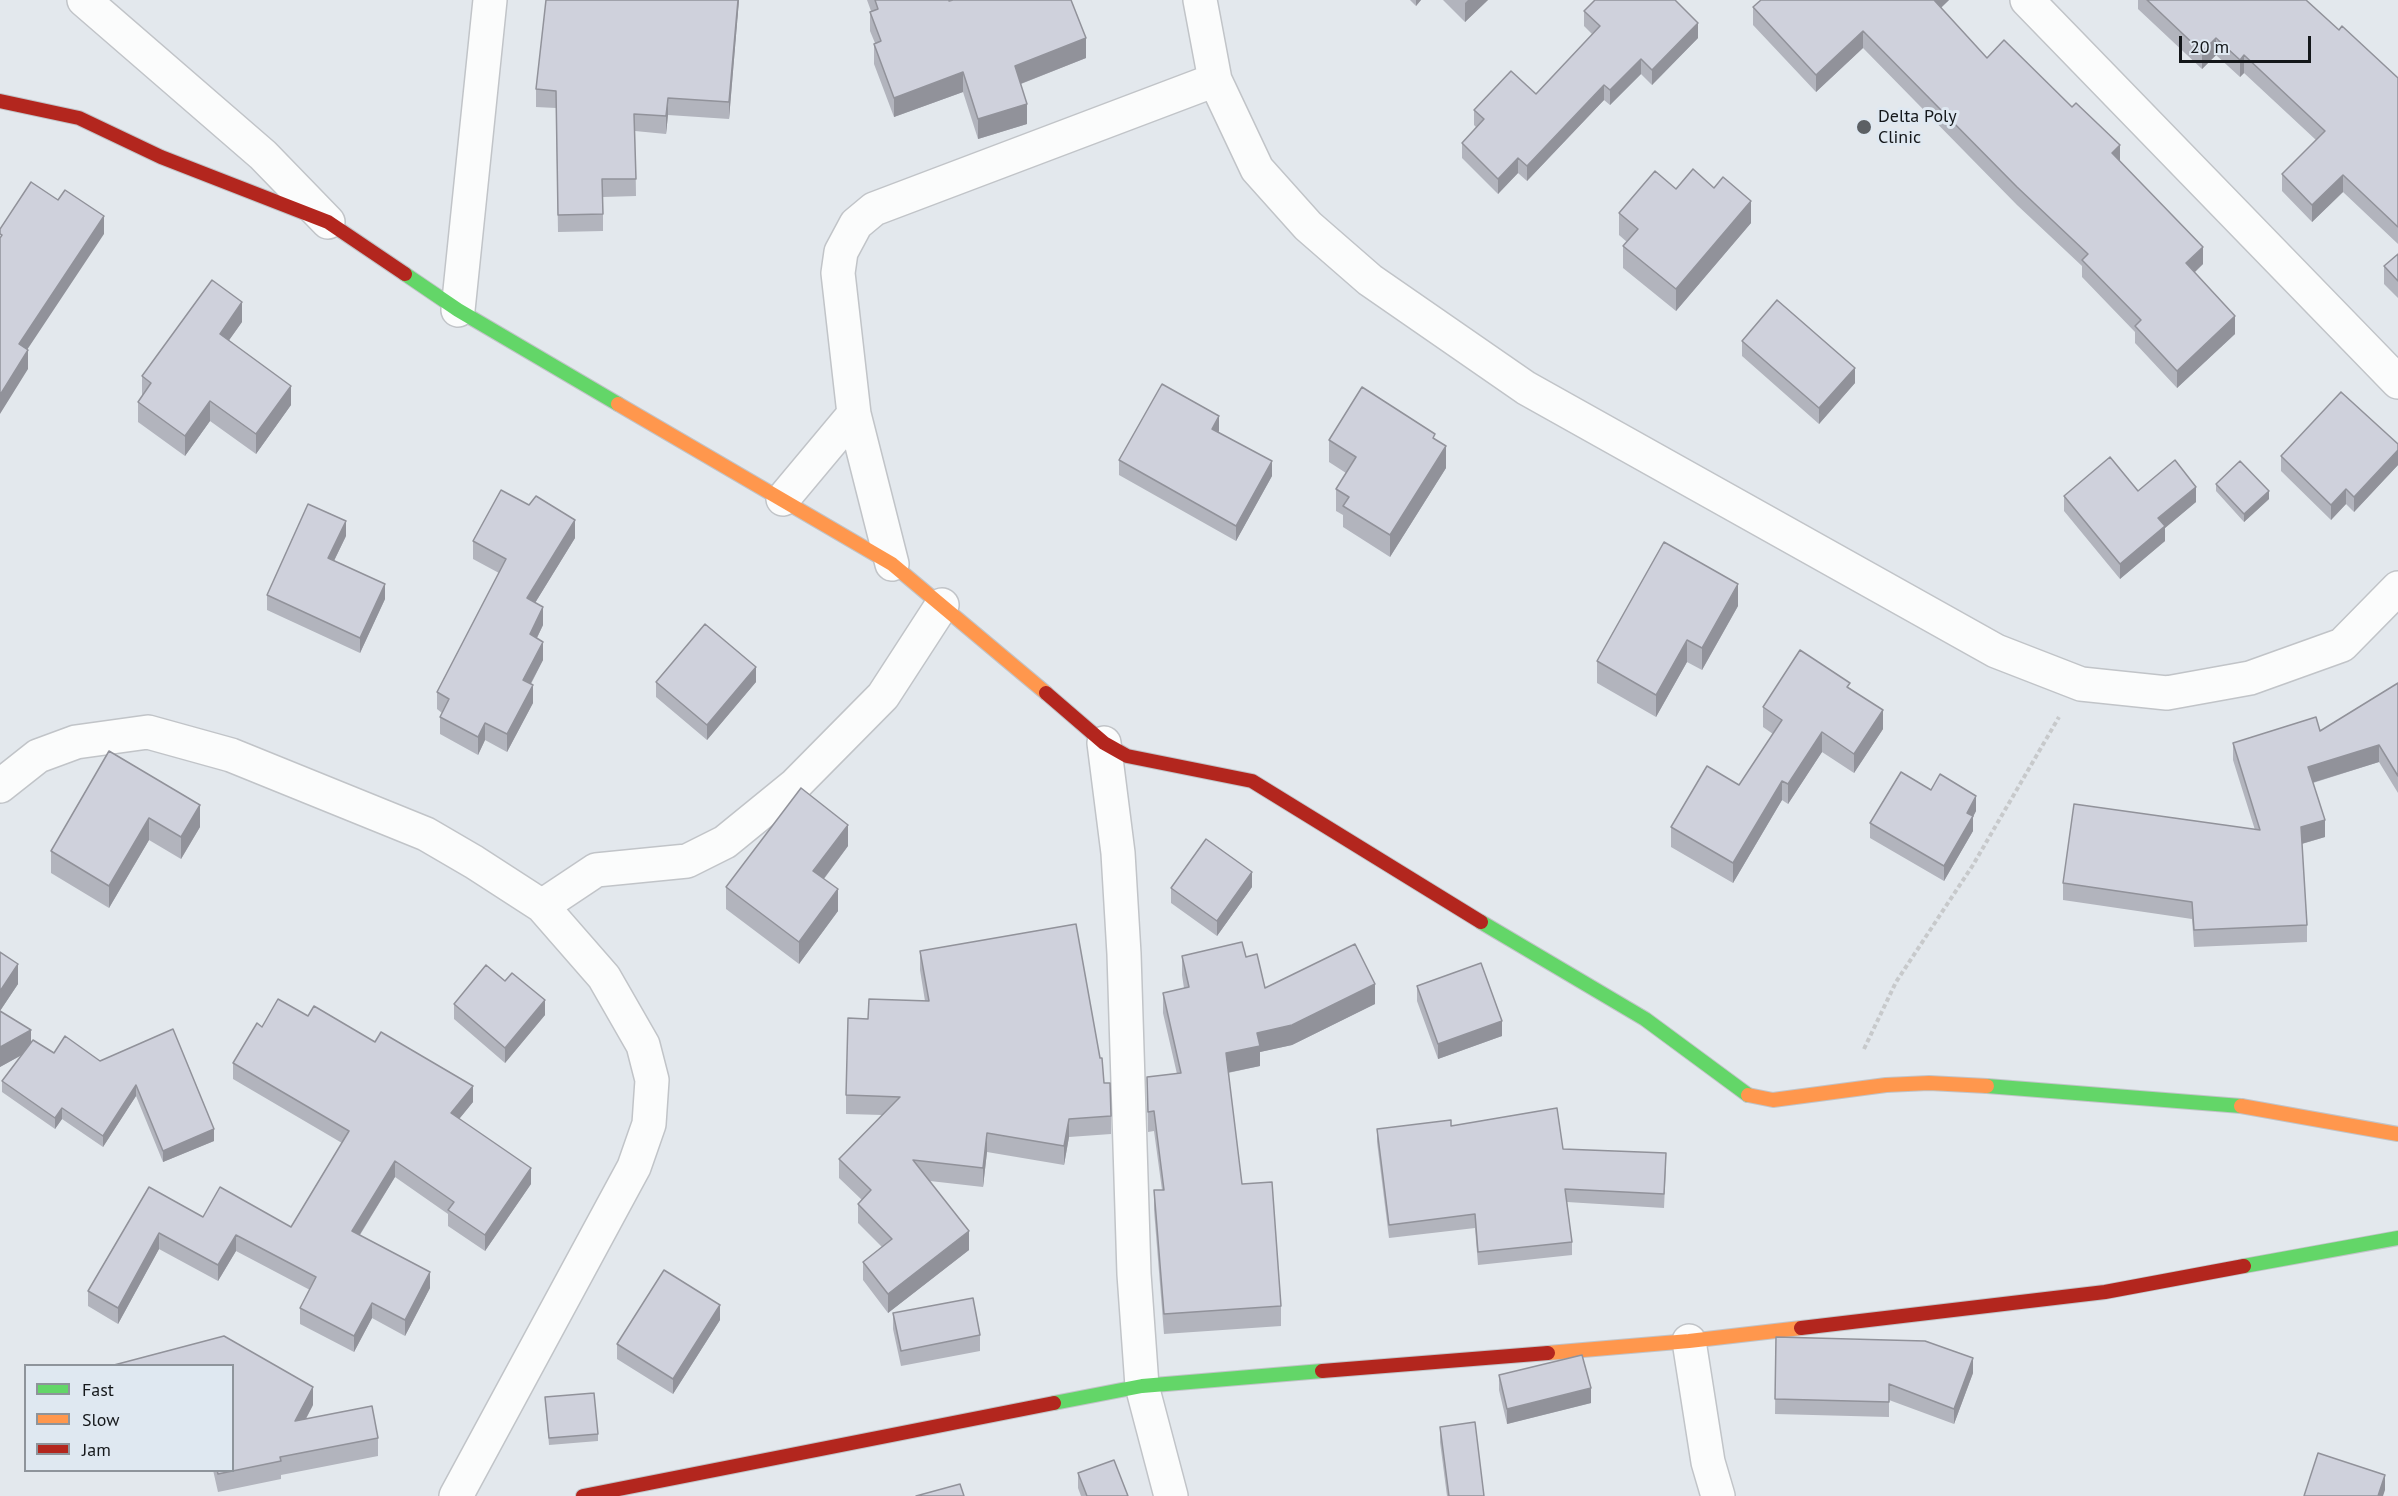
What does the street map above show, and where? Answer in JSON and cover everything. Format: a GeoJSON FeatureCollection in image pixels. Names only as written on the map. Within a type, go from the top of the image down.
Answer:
{"type":"FeatureCollection","features":[{"type":"Feature","properties":{"kind":"street"},"geometry":{"type":"LineString","coordinates":[[84,0],[248,142],[328,222],[458,310],[892,564],[1104,743],[1127,756],[1252,781],[1271,791],[1427,890],[1645,1020],[1749,1095],[1773,1100],[1886,1084],[1929,1083],[2069,1091],[2223,1103],[2398,1134]]}},
{"type":"Feature","properties":{"kind":"street"},"geometry":{"type":"LineString","coordinates":[[458,310],[490,0]]}},
{"type":"Feature","properties":{"kind":"street"},"geometry":{"type":"LineString","coordinates":[[1200,0],[1215,80],[1257,169],[1308,226],[1370,280],[1526,388],[1996,651],[2081,684],[2168,693],[2250,678],[2342,645],[2398,588]]}},
{"type":"Feature","properties":{"kind":"street"},"geometry":{"type":"LineString","coordinates":[[2027,0],[2398,382]]}},
{"type":"Feature","properties":{"kind":"street"},"geometry":{"type":"LineString","coordinates":[[892,564],[854,414],[838,273],[841,252],[856,224],[874,209],[1215,80]]}},
{"type":"Feature","properties":{"kind":"street"},"geometry":{"type":"LineString","coordinates":[[0,101],[79,118],[161,157],[328,222]]}},
{"type":"Feature","properties":{"kind":"street"},"geometry":{"type":"LineString","coordinates":[[783,500],[854,414]]}},
{"type":"Feature","properties":{"kind":"street"},"geometry":{"type":"LineString","coordinates":[[542,906],[596,870],[687,861],[725,842],[795,785],[883,696],[942,605]]}},
{"type":"Feature","properties":{"kind":"street"},"geometry":{"type":"LineString","coordinates":[[0,786],[38,756],[66,745],[148,732],[231,755],[426,834],[542,906],[604,976],[643,1044],[652,1080],[649,1124],[634,1167],[456,1496]]}},
{"type":"Feature","properties":{"kind":"street"},"geometry":{"type":"LineString","coordinates":[[1104,743],[1118,853],[1124,943],[1134,1274],[1142,1386],[1172,1496]]}},
{"type":"Feature","properties":{"kind":"street"},"geometry":{"type":"LineString","coordinates":[[583,1496],[638,1491],[1142,1386],[1689,1341],[2105,1292],[2398,1238]]}},
{"type":"Feature","properties":{"kind":"street"},"geometry":{"type":"LineString","coordinates":[[1689,1341],[1708,1462],[1718,1496]]}},
{"type":"Feature","properties":{"kind":"path"},"geometry":{"type":"LineString","coordinates":[[1839,1091],[1867,1043],[1902,973],[1973,865],[2039,749],[2081,684]]}},
{"type":"Feature","properties":{"kind":"building"},"geometry":{"type":"Polygon","coordinates":[[[546,0],[738,0],[729,102],[668,98],[666,116],[634,114],[636,179],[602,179],[603,214],[558,215],[556,91],[536,89],[546,0]]]}},
{"type":"Feature","properties":{"kind":"building"},"geometry":{"type":"Polygon","coordinates":[[[875,0],[1071,0],[1086,38],[1015,66],[1027,104],[978,119],[963,72],[894,98],[874,44],[881,41],[870,12],[878,9],[875,0]]]}},
{"type":"Feature","properties":{"kind":"building"},"geometry":{"type":"Polygon","coordinates":[[[1595,0],[1675,0],[1698,23],[1652,70],[1641,59],[1610,90],[1604,85],[1527,166],[1518,158],[1498,179],[1462,143],[1484,119],[1474,110],[1511,71],[1536,94],[1600,26],[1584,11],[1595,0]]]}},
{"type":"Feature","properties":{"kind":"building"},"geometry":{"type":"Polygon","coordinates":[[[1761,0],[1934,0],[1987,58],[2004,40],[2072,107],[2076,103],[2120,145],[2112,153],[2203,247],[2186,263],[2235,316],[2177,371],[2135,326],[2141,320],[2082,260],[2088,254],[2017,187],[1863,31],[1816,75],[1753,7],[1761,0]]]}},
{"type":"Feature","properties":{"kind":"building"},"geometry":{"type":"Polygon","coordinates":[[[2147,0],[2306,0],[2339,30],[2342,26],[2398,78],[2398,227],[2343,175],[2312,205],[2282,174],[2325,131],[2244,55],[2240,60],[2216,38],[2202,52],[2147,0]]]}},
{"type":"Feature","properties":{"kind":"building"},"geometry":{"type":"Polygon","coordinates":[[[1693,169],[1714,188],[1723,177],[1751,201],[1676,289],[1623,246],[1638,229],[1619,213],[1655,171],[1676,189],[1693,169]]]}},
{"type":"Feature","properties":{"kind":"building"},"geometry":{"type":"Polygon","coordinates":[[[31,182],[58,200],[65,190],[104,216],[19,344],[28,350],[0,395],[0,238],[2,235],[0,229],[31,182]]]}},
{"type":"Feature","properties":{"kind":"building"},"geometry":{"type":"Polygon","coordinates":[[[2398,254],[2398,281],[2384,266],[2398,254]]]}},
{"type":"Feature","properties":{"kind":"building"},"geometry":{"type":"Polygon","coordinates":[[[212,280],[242,302],[220,334],[291,386],[256,434],[210,401],[185,436],[138,402],[151,383],[142,376],[212,280]]]}},
{"type":"Feature","properties":{"kind":"building"},"geometry":{"type":"Polygon","coordinates":[[[1777,300],[1855,368],[1819,408],[1742,341],[1777,300]]]}},
{"type":"Feature","properties":{"kind":"building"},"geometry":{"type":"Polygon","coordinates":[[[1162,384],[1219,416],[1212,429],[1272,461],[1236,526],[1119,460],[1162,384]]]}},
{"type":"Feature","properties":{"kind":"building"},"geometry":{"type":"Polygon","coordinates":[[[1362,387],[1435,434],[1433,438],[1446,446],[1390,535],[1343,506],[1349,497],[1336,489],[1356,457],[1329,440],[1362,387]]]}},
{"type":"Feature","properties":{"kind":"building"},"geometry":{"type":"Polygon","coordinates":[[[2341,392],[2398,444],[2398,450],[2354,497],[2346,489],[2331,505],[2281,456],[2341,392]]]}},
{"type":"Feature","properties":{"kind":"building"},"geometry":{"type":"Polygon","coordinates":[[[2110,457],[2138,491],[2175,460],[2196,487],[2158,518],[2165,526],[2120,564],[2064,496],[2110,457]]]}},
{"type":"Feature","properties":{"kind":"building"},"geometry":{"type":"Polygon","coordinates":[[[2240,461],[2269,491],[2244,514],[2216,484],[2240,461]]]}},
{"type":"Feature","properties":{"kind":"building"},"geometry":{"type":"Polygon","coordinates":[[[501,490],[529,505],[536,496],[575,520],[527,598],[543,607],[530,634],[543,642],[523,680],[533,685],[507,734],[485,723],[478,737],[440,717],[449,699],[437,692],[506,559],[473,541],[501,490]]]}},
{"type":"Feature","properties":{"kind":"building"},"geometry":{"type":"Polygon","coordinates":[[[308,504],[346,521],[328,558],[385,584],[360,638],[267,595],[308,504]]]}},
{"type":"Feature","properties":{"kind":"building"},"geometry":{"type":"Polygon","coordinates":[[[1664,542],[1738,584],[1702,648],[1687,640],[1656,695],[1597,661],[1664,542]]]}},
{"type":"Feature","properties":{"kind":"building"},"geometry":{"type":"Polygon","coordinates":[[[705,624],[756,667],[707,725],[656,682],[705,624]]]}},
{"type":"Feature","properties":{"kind":"building"},"geometry":{"type":"Polygon","coordinates":[[[1800,650],[1850,683],[1847,687],[1883,710],[1854,754],[1822,732],[1788,784],[1782,781],[1733,863],[1671,827],[1707,766],[1739,785],[1782,720],[1763,707],[1800,650]]]}},
{"type":"Feature","properties":{"kind":"building"},"geometry":{"type":"Polygon","coordinates":[[[2398,683],[2398,776],[2379,745],[2308,767],[2325,820],[2301,827],[2307,925],[2194,930],[2192,902],[2063,883],[2074,804],[2260,830],[2233,743],[2316,717],[2320,731],[2398,683]]]}},
{"type":"Feature","properties":{"kind":"building"},"geometry":{"type":"Polygon","coordinates":[[[109,751],[200,805],[181,837],[149,818],[109,886],[51,851],[109,751]]]}},
{"type":"Feature","properties":{"kind":"building"},"geometry":{"type":"Polygon","coordinates":[[[1901,772],[1931,790],[1940,774],[1976,796],[1967,813],[1973,816],[1944,866],[1870,823],[1901,772]]]}},
{"type":"Feature","properties":{"kind":"building"},"geometry":{"type":"Polygon","coordinates":[[[801,788],[848,825],[813,871],[838,889],[799,942],[726,887],[801,788]]]}},
{"type":"Feature","properties":{"kind":"building"},"geometry":{"type":"Polygon","coordinates":[[[1206,839],[1252,872],[1217,921],[1171,888],[1206,839]]]}},
{"type":"Feature","properties":{"kind":"building"},"geometry":{"type":"Polygon","coordinates":[[[1076,924],[1100,1058],[1102,1058],[1104,1083],[1110,1083],[1111,1116],[1069,1119],[1064,1146],[987,1133],[983,1168],[913,1160],[969,1231],[888,1294],[863,1262],[892,1239],[858,1204],[871,1190],[839,1159],[900,1097],[846,1095],[848,1018],[868,1019],[869,999],[929,1001],[920,951],[1076,924]]]}},
{"type":"Feature","properties":{"kind":"building"},"geometry":{"type":"Polygon","coordinates":[[[1242,942],[1246,957],[1257,954],[1265,988],[1355,944],[1375,984],[1292,1025],[1257,1033],[1260,1046],[1226,1053],[1242,1184],[1272,1182],[1281,1306],[1164,1314],[1154,1190],[1164,1190],[1154,1111],[1148,1112],[1147,1077],[1181,1073],[1163,993],[1189,987],[1182,956],[1242,942]]]}},
{"type":"Feature","properties":{"kind":"building"},"geometry":{"type":"Polygon","coordinates":[[[0,952],[18,964],[0,991],[0,952]]]}},
{"type":"Feature","properties":{"kind":"building"},"geometry":{"type":"Polygon","coordinates":[[[1481,963],[1502,1021],[1438,1044],[1417,986],[1481,963]]]}},
{"type":"Feature","properties":{"kind":"building"},"geometry":{"type":"Polygon","coordinates":[[[486,965],[505,981],[512,973],[545,1000],[505,1048],[454,1004],[486,965]]]}},
{"type":"Feature","properties":{"kind":"building"},"geometry":{"type":"Polygon","coordinates":[[[278,999],[308,1016],[314,1006],[375,1042],[381,1032],[473,1086],[451,1113],[531,1168],[485,1235],[448,1210],[454,1202],[395,1161],[352,1231],[430,1272],[405,1320],[372,1303],[354,1336],[300,1308],[316,1277],[236,1235],[218,1265],[159,1233],[118,1308],[88,1291],[149,1187],[203,1217],[220,1187],[291,1227],[349,1131],[233,1063],[257,1023],[262,1027],[278,999]]]}},
{"type":"Feature","properties":{"kind":"building"},"geometry":{"type":"Polygon","coordinates":[[[0,1011],[31,1030],[0,1047],[0,1011]]]}},
{"type":"Feature","properties":{"kind":"building"},"geometry":{"type":"Polygon","coordinates":[[[173,1029],[214,1129],[163,1151],[136,1085],[103,1136],[62,1108],[55,1118],[2,1081],[33,1040],[54,1053],[65,1036],[100,1061],[173,1029]]]}},
{"type":"Feature","properties":{"kind":"building"},"geometry":{"type":"Polygon","coordinates":[[[1557,1108],[1563,1149],[1666,1153],[1664,1194],[1565,1189],[1572,1242],[1478,1252],[1475,1214],[1389,1225],[1377,1129],[1451,1120],[1451,1126],[1557,1108]]]}},
{"type":"Feature","properties":{"kind":"building"},"geometry":{"type":"Polygon","coordinates":[[[664,1270],[720,1305],[673,1379],[617,1344],[664,1270]]]}},
{"type":"Feature","properties":{"kind":"building"},"geometry":{"type":"Polygon","coordinates":[[[973,1298],[980,1335],[901,1351],[893,1313],[973,1298]]]}},
{"type":"Feature","properties":{"kind":"building"},"geometry":{"type":"Polygon","coordinates":[[[224,1336],[313,1387],[295,1421],[372,1406],[378,1438],[280,1457],[281,1461],[234,1471],[234,1364],[118,1364],[224,1336]]]}},
{"type":"Feature","properties":{"kind":"building"},"geometry":{"type":"Polygon","coordinates":[[[1776,1337],[1925,1341],[1973,1358],[1954,1409],[1889,1384],[1889,1402],[1775,1399],[1776,1337]]]}},
{"type":"Feature","properties":{"kind":"building"},"geometry":{"type":"Polygon","coordinates":[[[1582,1355],[1591,1388],[1507,1409],[1499,1375],[1582,1355]]]}},
{"type":"Feature","properties":{"kind":"building"},"geometry":{"type":"Polygon","coordinates":[[[594,1393],[598,1434],[549,1438],[545,1397],[594,1393]]]}},
{"type":"Feature","properties":{"kind":"building"},"geometry":{"type":"Polygon","coordinates":[[[1475,1422],[1484,1496],[1449,1496],[1440,1427],[1475,1422]]]}},
{"type":"Feature","properties":{"kind":"building"},"geometry":{"type":"Polygon","coordinates":[[[2318,1453],[2385,1475],[2378,1496],[2304,1496],[2318,1453]]]}},
{"type":"Feature","properties":{"kind":"building"},"geometry":{"type":"Polygon","coordinates":[[[1114,1460],[1128,1496],[1087,1496],[1078,1473],[1114,1460]]]}},
{"type":"Feature","properties":{"kind":"building"},"geometry":{"type":"Polygon","coordinates":[[[960,1484],[964,1496],[916,1496],[960,1484]]]}},
{"type":"Feature","properties":{"kind":"traffic: fast"},"geometry":{"type":"LineString","coordinates":[[405,274],[458,310],[618,404]]}},
{"type":"Feature","properties":{"kind":"traffic: fast"},"geometry":{"type":"LineString","coordinates":[[1481,922],[1645,1019],[1748,1095]]}},
{"type":"Feature","properties":{"kind":"traffic: fast"},"geometry":{"type":"LineString","coordinates":[[1987,1086],[2241,1106]]}},
{"type":"Feature","properties":{"kind":"traffic: fast"},"geometry":{"type":"LineString","coordinates":[[2244,1266],[2398,1238]]}},
{"type":"Feature","properties":{"kind":"traffic: fast"},"geometry":{"type":"LineString","coordinates":[[1054,1403],[1142,1386],[1322,1371]]}},
{"type":"Feature","properties":{"kind":"traffic: slow"},"geometry":{"type":"LineString","coordinates":[[618,404],[892,564],[1046,693]]}},
{"type":"Feature","properties":{"kind":"traffic: slow"},"geometry":{"type":"LineString","coordinates":[[1748,1095],[1773,1100],[1886,1085],[1929,1083],[1987,1086]]}},
{"type":"Feature","properties":{"kind":"traffic: slow"},"geometry":{"type":"LineString","coordinates":[[2241,1106],[2398,1134]]}},
{"type":"Feature","properties":{"kind":"traffic: slow"},"geometry":{"type":"LineString","coordinates":[[1548,1353],[1689,1341],[1801,1328]]}},
{"type":"Feature","properties":{"kind":"traffic: jam"},"geometry":{"type":"LineString","coordinates":[[0,101],[79,118],[161,157],[328,222],[405,274]]}},
{"type":"Feature","properties":{"kind":"traffic: jam"},"geometry":{"type":"LineString","coordinates":[[1046,693],[1104,743],[1127,756],[1252,781],[1481,922]]}},
{"type":"Feature","properties":{"kind":"traffic: jam"},"geometry":{"type":"LineString","coordinates":[[1801,1328],[2105,1292],[2244,1266]]}},
{"type":"Feature","properties":{"kind":"traffic: jam"},"geometry":{"type":"LineString","coordinates":[[1322,1371],[1548,1353]]}},
{"type":"Feature","properties":{"kind":"traffic: jam"},"geometry":{"type":"LineString","coordinates":[[583,1496],[1054,1403]]}},
{"type":"Feature","properties":{"kind":"place","name":"Delta Poly Clinic"},"geometry":{"type":"Point","coordinates":[1864,127]}}]}
